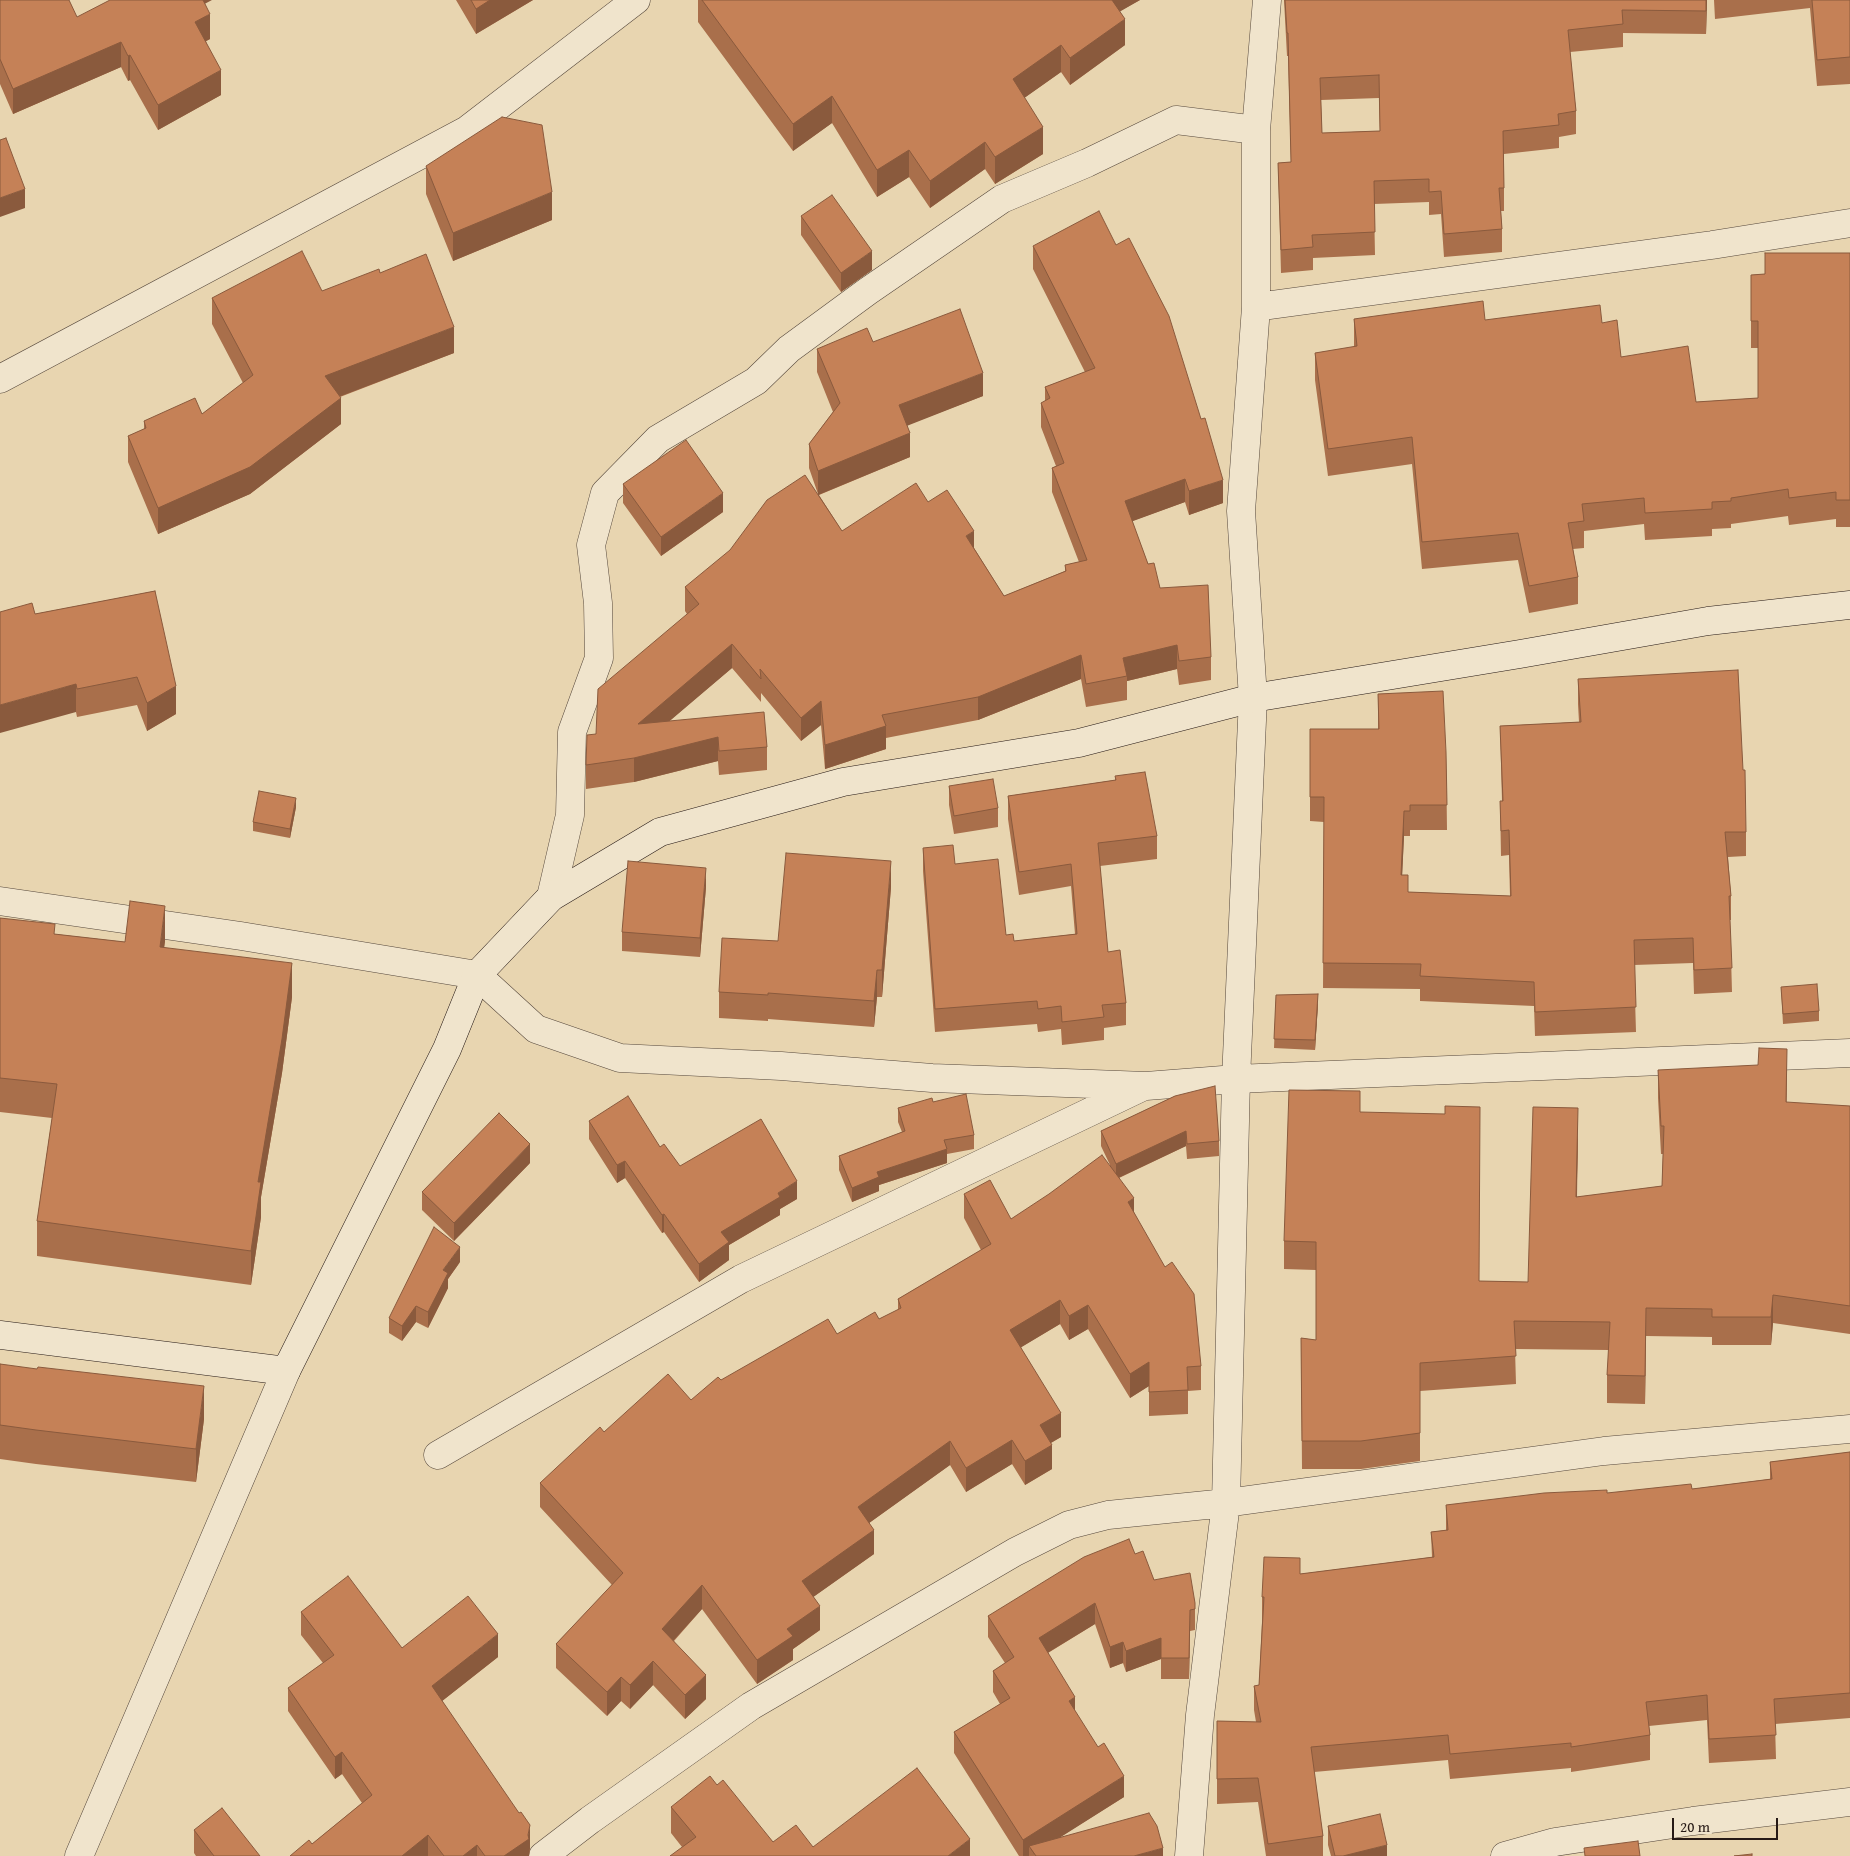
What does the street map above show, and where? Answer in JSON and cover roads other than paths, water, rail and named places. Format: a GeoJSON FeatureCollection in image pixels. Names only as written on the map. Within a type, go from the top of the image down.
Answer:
{"type":"FeatureCollection","features":[{"type":"Feature","properties":{"kind":"street"},"geometry":{"type":"LineString","coordinates":[[0,378],[467,130],[636,0]]}},
{"type":"Feature","properties":{"kind":"street"},"geometry":{"type":"LineString","coordinates":[[1189,1856],[1200,1715],[1226,1504],[1236,1079],[1253,698],[1242,511],[1256,306],[1256,130],[1267,0]]}},
{"type":"Feature","properties":{"kind":"street"},"geometry":{"type":"LineString","coordinates":[[551,897],[570,815],[572,732],[599,658],[598,603],[591,545],[605,493],[658,439],[756,381],[789,349],[868,291],[1002,199],[1087,164],[1176,120],[1256,130]]}},
{"type":"Feature","properties":{"kind":"street"},"geometry":{"type":"LineString","coordinates":[[1256,306],[1703,246],[1850,222]]}},
{"type":"Feature","properties":{"kind":"street"},"geometry":{"type":"LineString","coordinates":[[79,1856],[286,1371],[447,1049],[477,975],[551,897],[660,832],[843,782],[1079,743],[1253,698],[1708,621],[1850,605]]}},
{"type":"Feature","properties":{"kind":"street"},"geometry":{"type":"LineString","coordinates":[[0,901],[241,936],[477,975],[536,1029],[620,1058],[781,1066],[932,1078],[1146,1086],[1236,1079],[1850,1052]]}},
{"type":"Feature","properties":{"kind":"street"},"geometry":{"type":"LineString","coordinates":[[438,1455],[741,1279],[1146,1086]]}},
{"type":"Feature","properties":{"kind":"street"},"geometry":{"type":"LineString","coordinates":[[0,1335],[286,1371]]}},
{"type":"Feature","properties":{"kind":"street"},"geometry":{"type":"LineString","coordinates":[[543,1856],[590,1820],[751,1706],[1015,1552],[1069,1525],[1108,1515],[1226,1504],[1604,1451],[1850,1429]]}},
{"type":"Feature","properties":{"kind":"street"},"geometry":{"type":"LineString","coordinates":[[1505,1856],[1554,1842],[1693,1821],[1850,1802]]}}]}
